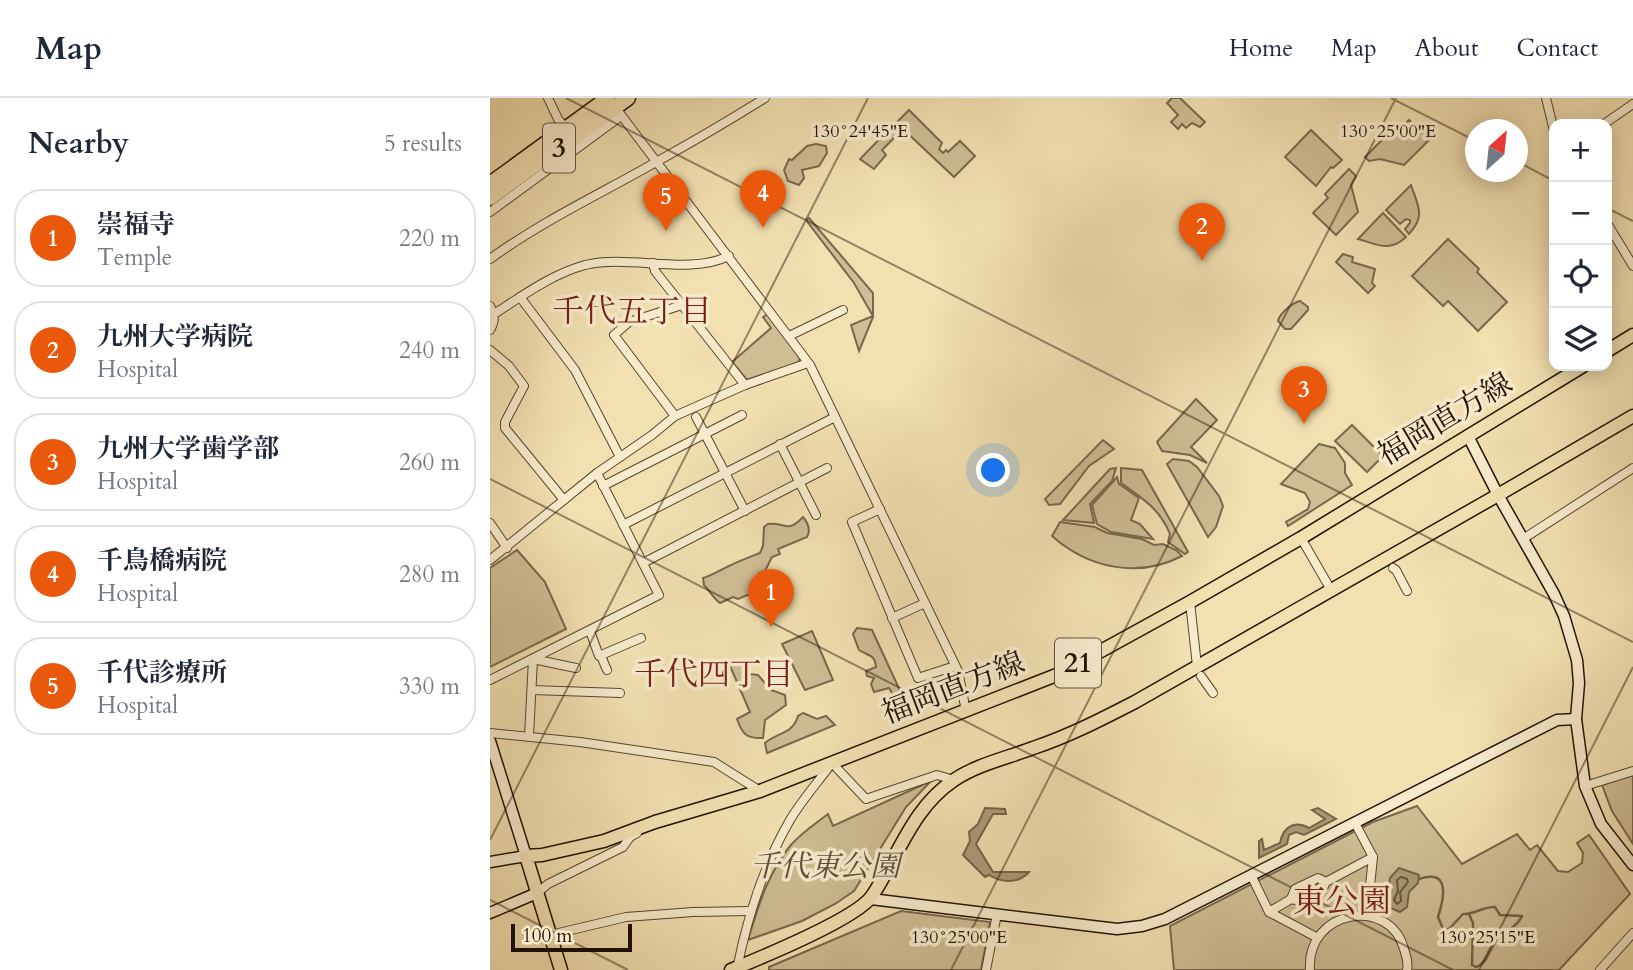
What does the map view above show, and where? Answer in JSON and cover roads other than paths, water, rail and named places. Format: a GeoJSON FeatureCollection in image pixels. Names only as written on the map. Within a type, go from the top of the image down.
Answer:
{"type":"FeatureCollection","features":[{"type":"Feature","properties":{"kind":"highway","name":"3"},"geometry":{"type":"LineString","coordinates":[[490,184],[611,103],[628,98]]}},
{"type":"Feature","properties":{"kind":"highway","name":"3"},"geometry":{"type":"LineString","coordinates":[[490,198],[569,133]]}},
{"type":"Feature","properties":{"kind":"main road"},"geometry":{"type":"LineString","coordinates":[[1612,348],[1633,335]]}},
{"type":"Feature","properties":{"kind":"main road","name":"福岡直方線"},"geometry":{"type":"LineString","coordinates":[[526,856],[604,841],[655,822],[760,791],[1059,674],[1301,538],[1575,371]]}},
{"type":"Feature","properties":{"kind":"main road","name":"21"},"geometry":{"type":"LineString","coordinates":[[735,969],[842,920],[871,899],[907,831],[935,796],[954,780],[983,765],[1081,730],[1199,671],[1331,590],[1633,415]]}},
{"type":"Feature","properties":{"kind":"main road"},"geometry":{"type":"LineString","coordinates":[[526,856],[561,970]]}},
{"type":"Feature","properties":{"kind":"street"},"geometry":{"type":"LineString","coordinates":[[548,98],[558,119],[569,133]]}},
{"type":"Feature","properties":{"kind":"street"},"geometry":{"type":"LineString","coordinates":[[490,259],[578,205],[765,98]]}},
{"type":"Feature","properties":{"kind":"street"},"geometry":{"type":"LineString","coordinates":[[1546,98],[1551,119]]}},
{"type":"Feature","properties":{"kind":"street"},"geometry":{"type":"LineString","coordinates":[[611,103],[808,363],[955,666],[966,711]]}},
{"type":"Feature","properties":{"kind":"street"},"geometry":{"type":"LineString","coordinates":[[1611,119],[1633,104]]}},
{"type":"Feature","properties":{"kind":"street"},"geometry":{"type":"LineString","coordinates":[[490,205],[613,117],[617,119],[490,212]]}},
{"type":"Feature","properties":{"kind":"street"},"geometry":{"type":"LineString","coordinates":[[1612,231],[1633,266]]}},
{"type":"Feature","properties":{"kind":"street"},"geometry":{"type":"LineString","coordinates":[[490,330],[494,322],[492,310],[551,279],[585,265],[713,264],[729,256]]}},
{"type":"Feature","properties":{"kind":"street"},"geometry":{"type":"LineString","coordinates":[[653,263],[654,271],[745,385]]}},
{"type":"Feature","properties":{"kind":"street"},"geometry":{"type":"LineString","coordinates":[[520,297],[575,370],[621,457]]}},
{"type":"Feature","properties":{"kind":"street"},"geometry":{"type":"LineString","coordinates":[[675,416],[614,335],[629,322],[682,306]]}},
{"type":"Feature","properties":{"kind":"street"},"geometry":{"type":"LineString","coordinates":[[789,336],[843,310]]}},
{"type":"Feature","properties":{"kind":"street"},"geometry":{"type":"LineString","coordinates":[[490,350],[509,366],[524,386],[505,422],[505,428],[564,500]]}},
{"type":"Feature","properties":{"kind":"street"},"geometry":{"type":"LineString","coordinates":[[490,560],[597,473],[675,416],[745,385],[808,363]]}},
{"type":"Feature","properties":{"kind":"street"},"geometry":{"type":"LineString","coordinates":[[603,486],[742,415]]}},
{"type":"Feature","properties":{"kind":"street"},"geometry":{"type":"LineString","coordinates":[[696,416],[745,511]]}},
{"type":"Feature","properties":{"kind":"street"},"geometry":{"type":"LineString","coordinates":[[623,525],[835,417]]}},
{"type":"Feature","properties":{"kind":"street"},"geometry":{"type":"LineString","coordinates":[[1468,436],[1559,605],[1574,651],[1579,683],[1576,719],[1585,786],[1601,824],[1633,865]]}},
{"type":"Feature","properties":{"kind":"street"},"geometry":{"type":"LineString","coordinates":[[780,444],[816,515]]}},
{"type":"Feature","properties":{"kind":"street"},"geometry":{"type":"LineString","coordinates":[[643,562],[827,468]]}},
{"type":"Feature","properties":{"kind":"street"},"geometry":{"type":"LineString","coordinates":[[1524,539],[1633,468]]}},
{"type":"Feature","properties":{"kind":"street"},"geometry":{"type":"LineString","coordinates":[[490,680],[659,595],[597,473]]}},
{"type":"Feature","properties":{"kind":"street"},"geometry":{"type":"LineString","coordinates":[[880,509],[852,522],[918,678],[955,666]]}},
{"type":"Feature","properties":{"kind":"street"},"geometry":{"type":"LineString","coordinates":[[490,523],[507,548]]}},
{"type":"Feature","properties":{"kind":"street"},"geometry":{"type":"LineString","coordinates":[[1301,538],[1331,590]]}},
{"type":"Feature","properties":{"kind":"street"},"geometry":{"type":"LineString","coordinates":[[1393,568],[1407,592]]}},
{"type":"Feature","properties":{"kind":"street"},"geometry":{"type":"LineString","coordinates":[[1190,602],[1199,671],[1213,693]]}},
{"type":"Feature","properties":{"kind":"street"},"geometry":{"type":"LineString","coordinates":[[892,618],[925,603]]}},
{"type":"Feature","properties":{"kind":"street"},"geometry":{"type":"LineString","coordinates":[[590,631],[607,670]]}},
{"type":"Feature","properties":{"kind":"street"},"geometry":{"type":"LineString","coordinates":[[601,656],[641,638]]}},
{"type":"Feature","properties":{"kind":"street"},"geometry":{"type":"LineString","coordinates":[[533,659],[576,668]]}},
{"type":"Feature","properties":{"kind":"street"},"geometry":{"type":"LineString","coordinates":[[529,736],[533,659]]}},
{"type":"Feature","properties":{"kind":"street"},"geometry":{"type":"LineString","coordinates":[[532,690],[620,693]]}},
{"type":"Feature","properties":{"kind":"street"},"geometry":{"type":"LineString","coordinates":[[871,899],[1117,929],[1142,926],[1165,919],[1557,720],[1576,719]]}},
{"type":"Feature","properties":{"kind":"street"},"geometry":{"type":"LineString","coordinates":[[490,733],[580,742],[714,762],[760,791]]}},
{"type":"Feature","properties":{"kind":"street"},"geometry":{"type":"LineString","coordinates":[[490,741],[526,856],[490,862]]}},
{"type":"Feature","properties":{"kind":"street"},"geometry":{"type":"LineString","coordinates":[[735,969],[751,911],[772,858],[790,821],[832,763],[866,799],[937,775],[954,780]]}},
{"type":"Feature","properties":{"kind":"street"},"geometry":{"type":"LineString","coordinates":[[1585,786],[1633,771]]}},
{"type":"Feature","properties":{"kind":"street"},"geometry":{"type":"LineString","coordinates":[[490,913],[537,893],[548,884],[623,848],[630,837],[655,822]]}},
{"type":"Feature","properties":{"kind":"street"},"geometry":{"type":"LineString","coordinates":[[1355,822],[1373,858],[1367,915]]}},
{"type":"Feature","properties":{"kind":"street"},"geometry":{"type":"LineString","coordinates":[[1269,912],[1291,899],[1296,900],[1324,886],[1326,881],[1373,858]]}},
{"type":"Feature","properties":{"kind":"street"},"geometry":{"type":"LineString","coordinates":[[1251,876],[1269,912],[1316,937]]}},
{"type":"Feature","properties":{"kind":"street"},"geometry":{"type":"LineString","coordinates":[[550,935],[626,917],[751,911]]}},
{"type":"Feature","properties":{"kind":"street"},"geometry":{"type":"LineString","coordinates":[[986,970],[997,914]]}},
{"type":"Feature","properties":{"kind":"street"},"geometry":{"type":"LineString","coordinates":[[1310,970],[1309,960],[1316,937],[1329,925],[1344,917],[1367,915],[1391,927],[1402,940],[1407,970]]}},
{"type":"Feature","properties":{"kind":"street"},"geometry":{"type":"LineString","coordinates":[[1600,970],[1633,933]]}},
{"type":"Feature","properties":{"kind":"water"},"geometry":{"type":"Polygon","coordinates":[[[985,808],[1005,809],[1006,814],[993,814],[976,844],[993,872],[1029,872],[1020,879],[1010,881],[989,875],[985,877],[963,855],[970,841],[969,832],[978,824],[985,808]]]}},
{"type":"Feature","properties":{"kind":"water"},"geometry":{"type":"Polygon","coordinates":[[[1318,808],[1336,819],[1304,835],[1296,832],[1289,835],[1287,844],[1259,858],[1259,841],[1262,839],[1264,850],[1280,843],[1287,829],[1294,825],[1309,828],[1325,819],[1312,810],[1318,808]]]}},
{"type":"Feature","properties":{"kind":"water"},"geometry":{"type":"Polygon","coordinates":[[[1399,868],[1419,875],[1418,883],[1409,892],[1407,907],[1400,912],[1386,906],[1390,878],[1399,868]]]}},
{"type":"Feature","properties":{"kind":"waterway"},"geometry":{"type":"LineString","coordinates":[[1419,879],[1429,877],[1441,881],[1443,894],[1438,917],[1444,931],[1463,914],[1487,908],[1495,907],[1500,915],[1522,916],[1497,940],[1486,959],[1476,967],[1472,965],[1473,923],[1469,914]]}},
{"type":"Feature","properties":{"kind":"place","name":"千鳥橋病院"},"geometry":{"type":"Point","coordinates":[763,228]}},
{"type":"Feature","properties":{"kind":"place","name":"千代診療所"},"geometry":{"type":"Point","coordinates":[666,231]}},
{"type":"Feature","properties":{"kind":"place","name":"九州大学病院"},"geometry":{"type":"Point","coordinates":[1202,261]}},
{"type":"Feature","properties":{"kind":"place","name":"九州大学歯学部"},"geometry":{"type":"Point","coordinates":[1304,424]}},
{"type":"Feature","properties":{"kind":"place","name":"崇福寺"},"geometry":{"type":"Point","coordinates":[771,627]}},
{"type":"Feature","properties":{"kind":"district","name":"千代五丁目"},"geometry":{"type":"Point","coordinates":[632,312]}},
{"type":"Feature","properties":{"kind":"district","name":"千代四丁目"},"geometry":{"type":"Point","coordinates":[714,675]}},
{"type":"Feature","properties":{"kind":"district","name":"東公園"},"geometry":{"type":"Point","coordinates":[1342,901]}},
{"type":"Feature","properties":{"kind":"park label","name":"千代東公園"},"geometry":{"type":"Point","coordinates":[825,866]}}]}
